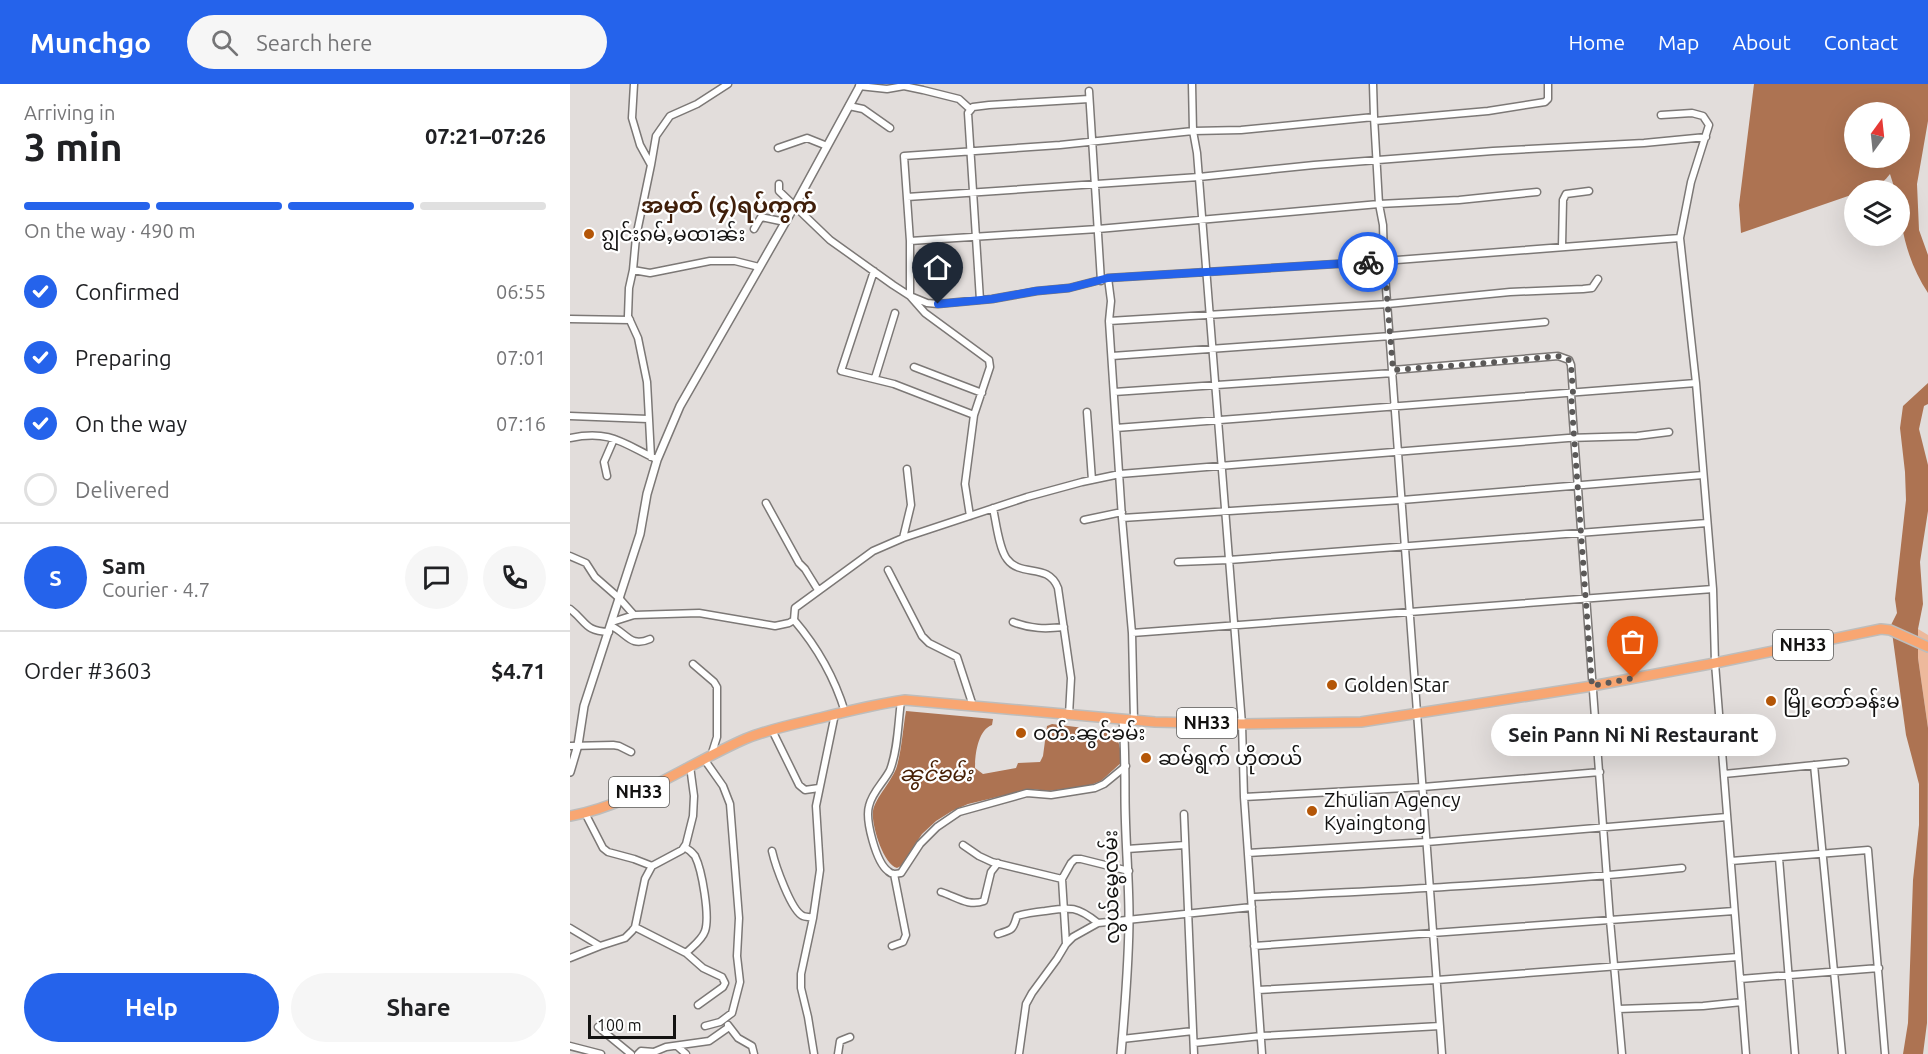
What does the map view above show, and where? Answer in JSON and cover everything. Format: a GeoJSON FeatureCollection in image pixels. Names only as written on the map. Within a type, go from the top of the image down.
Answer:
{"type":"FeatureCollection","features":[{"type":"Feature","properties":{"kind":"highway","name":"NH33"},"geometry":{"type":"LineString","coordinates":[[570,816],[615,804],[746,739],[772,730],[885,703],[901,701],[1134,720],[1242,724],[1361,722],[1592,686],[1881,629],[1890,630],[1924,645]]}},
{"type":"Feature","properties":{"kind":"street"},"geometry":{"type":"LineString","coordinates":[[634,84],[632,118],[640,145],[651,165]]}},
{"type":"Feature","properties":{"kind":"street"},"geometry":{"type":"LineString","coordinates":[[654,459],[648,419],[647,382],[638,338],[630,320],[628,306],[639,217],[656,136],[670,116],[697,104],[728,84]]}},
{"type":"Feature","properties":{"kind":"street"},"geometry":{"type":"LineString","coordinates":[[1192,84],[1193,131],[1203,220],[1242,724],[1244,797],[1262,1054]]}},
{"type":"Feature","properties":{"kind":"street"},"geometry":{"type":"LineString","coordinates":[[1373,84],[1379,204],[1383,225],[1442,1054]]}},
{"type":"Feature","properties":{"kind":"street"},"geometry":{"type":"LineString","coordinates":[[970,516],[965,484],[974,415],[990,367],[989,360],[925,313],[910,296],[910,241],[904,156],[1092,142],[1193,131],[1241,130],[1470,113],[1545,102],[1548,99],[1548,84]]}},
{"type":"Feature","properties":{"kind":"street"},"geometry":{"type":"LineString","coordinates":[[570,772],[578,746],[584,705],[640,534],[654,459],[680,406],[794,207],[860,85],[887,89],[904,86],[959,99],[970,109]]}},
{"type":"Feature","properties":{"kind":"street"},"geometry":{"type":"LineString","coordinates":[[1089,91],[1099,266],[1111,301],[1109,321],[1132,633],[1134,720]]}},
{"type":"Feature","properties":{"kind":"street"},"geometry":{"type":"LineString","coordinates":[[981,300],[970,151],[968,113],[970,109],[989,105],[1089,99]]}},
{"type":"Feature","properties":{"kind":"street"},"geometry":{"type":"LineString","coordinates":[[849,106],[863,110],[890,128]]}},
{"type":"Feature","properties":{"kind":"street"},"geometry":{"type":"LineString","coordinates":[[1661,115],[1692,113],[1703,116],[1709,125],[1691,182],[1680,238],[1696,383],[1713,590],[1715,663],[1746,1054]]}},
{"type":"Feature","properties":{"kind":"street"},"geometry":{"type":"LineString","coordinates":[[907,197],[1199,177],[1493,151],[1644,143],[1706,137]]}},
{"type":"Feature","properties":{"kind":"street"},"geometry":{"type":"LineString","coordinates":[[778,148],[807,138],[827,146]]}},
{"type":"Feature","properties":{"kind":"street"},"geometry":{"type":"LineString","coordinates":[[779,184],[779,191],[830,240],[910,296],[927,303],[938,304],[1069,288],[1104,279],[1384,261],[1680,238]]}},
{"type":"Feature","properties":{"kind":"street"},"geometry":{"type":"LineString","coordinates":[[1562,246],[1563,200],[1566,194],[1589,191]]}},
{"type":"Feature","properties":{"kind":"street"},"geometry":{"type":"LineString","coordinates":[[910,241],[1098,229],[1537,192]]}},
{"type":"Feature","properties":{"kind":"street"},"geometry":{"type":"LineString","coordinates":[[754,229],[761,217],[785,222]]}},
{"type":"Feature","properties":{"kind":"street"},"geometry":{"type":"LineString","coordinates":[[633,270],[650,273],[710,261],[735,261],[759,267]]}},
{"type":"Feature","properties":{"kind":"street"},"geometry":{"type":"LineString","coordinates":[[873,271],[841,371],[875,378],[974,415]]}},
{"type":"Feature","properties":{"kind":"street"},"geometry":{"type":"LineString","coordinates":[[1109,321],[1388,304],[1510,292],[1583,290],[1592,288],[1598,279]]}},
{"type":"Feature","properties":{"kind":"street"},"geometry":{"type":"LineString","coordinates":[[875,378],[895,313]]}},
{"type":"Feature","properties":{"kind":"street"},"geometry":{"type":"LineString","coordinates":[[570,319],[630,320]]}},
{"type":"Feature","properties":{"kind":"street"},"geometry":{"type":"LineString","coordinates":[[1112,356],[1390,336],[1545,322]]}},
{"type":"Feature","properties":{"kind":"street"},"geometry":{"type":"LineString","coordinates":[[1114,392],[1558,356],[1569,360],[1592,686],[1622,1054]]}},
{"type":"Feature","properties":{"kind":"street"},"geometry":{"type":"LineString","coordinates":[[914,367],[982,393]]}},
{"type":"Feature","properties":{"kind":"street"},"geometry":{"type":"LineString","coordinates":[[1116,428],[1696,383]]}},
{"type":"Feature","properties":{"kind":"street"},"geometry":{"type":"LineString","coordinates":[[1087,412],[1092,480]]}},
{"type":"Feature","properties":{"kind":"street"},"geometry":{"type":"LineString","coordinates":[[570,416],[648,419]]}},
{"type":"Feature","properties":{"kind":"street"},"geometry":{"type":"LineString","coordinates":[[814,1054],[801,988],[801,975],[820,870],[815,819],[819,788],[840,713],[831,676],[812,641],[794,620],[795,608],[818,590],[873,550],[903,538],[993,508],[1120,474],[1669,432]]}},
{"type":"Feature","properties":{"kind":"street"},"geometry":{"type":"LineString","coordinates":[[570,438],[592,434],[614,439],[654,459]]}},
{"type":"Feature","properties":{"kind":"street"},"geometry":{"type":"LineString","coordinates":[[607,476],[604,462],[614,439]]}},
{"type":"Feature","properties":{"kind":"street"},"geometry":{"type":"LineString","coordinates":[[903,538],[911,505],[907,469]]}},
{"type":"Feature","properties":{"kind":"street"},"geometry":{"type":"LineString","coordinates":[[1084,520],[1122,515],[1226,512],[1402,500],[1703,475]]}},
{"type":"Feature","properties":{"kind":"street"},"geometry":{"type":"LineString","coordinates":[[766,503],[799,563],[818,590]]}},
{"type":"Feature","properties":{"kind":"street"},"geometry":{"type":"LineString","coordinates":[[993,508],[1003,553],[1007,561],[1024,569],[1043,573],[1056,581],[1071,678],[1069,715]]}},
{"type":"Feature","properties":{"kind":"street"},"geometry":{"type":"LineString","coordinates":[[1178,562],[1707,523]]}},
{"type":"Feature","properties":{"kind":"street"},"geometry":{"type":"LineString","coordinates":[[570,556],[586,563],[634,615]]}},
{"type":"Feature","properties":{"kind":"street"},"geometry":{"type":"LineString","coordinates":[[888,570],[921,636],[929,644],[957,657],[973,706]]}},
{"type":"Feature","properties":{"kind":"street"},"geometry":{"type":"LineString","coordinates":[[1132,633],[1713,590]]}},
{"type":"Feature","properties":{"kind":"street"},"geometry":{"type":"LineString","coordinates":[[570,609],[595,632],[611,627],[634,615],[699,613],[775,626],[794,620]]}},
{"type":"Feature","properties":{"kind":"street"},"geometry":{"type":"LineString","coordinates":[[1013,622],[1041,629],[1064,627]]}},
{"type":"Feature","properties":{"kind":"street"},"geometry":{"type":"LineString","coordinates":[[611,627],[618,629],[633,641],[643,642],[650,639]]}},
{"type":"Feature","properties":{"kind":"street"},"geometry":{"type":"LineString","coordinates":[[693,664],[717,687],[717,737],[708,757],[730,804],[739,918],[740,982],[732,1013],[720,1022],[705,1026]]}},
{"type":"Feature","properties":{"kind":"street"},"geometry":{"type":"LineString","coordinates":[[901,701],[891,766],[869,804],[868,815],[874,845],[887,871],[894,874],[901,873],[920,844],[932,832],[959,812],[1027,793],[1057,794],[1095,788],[1104,784],[1126,766]]}},
{"type":"Feature","properties":{"kind":"street","name":"လွယ်မွေလမ်း"},"geometry":{"type":"LineString","coordinates":[[1121,1054],[1129,950],[1129,871],[1123,719]]}},
{"type":"Feature","properties":{"kind":"street"},"geometry":{"type":"LineString","coordinates":[[772,730],[799,785],[805,790],[819,788]]}},
{"type":"Feature","properties":{"kind":"street"},"geometry":{"type":"LineString","coordinates":[[570,746],[613,745],[631,752]]}},
{"type":"Feature","properties":{"kind":"street"},"geometry":{"type":"LineString","coordinates":[[1724,774],[1845,762]]}},
{"type":"Feature","properties":{"kind":"street"},"geometry":{"type":"LineString","coordinates":[[1814,765],[1842,1054]]}},
{"type":"Feature","properties":{"kind":"street"},"geometry":{"type":"LineString","coordinates":[[570,958],[625,938],[635,927],[645,879],[652,866],[684,847],[693,816],[694,796],[690,766]]}},
{"type":"Feature","properties":{"kind":"street"},"geometry":{"type":"LineString","coordinates":[[1244,797],[1423,787],[1600,772]]}},
{"type":"Feature","properties":{"kind":"street"},"geometry":{"type":"LineString","coordinates":[[585,813],[603,848],[608,852],[652,866]]}},
{"type":"Feature","properties":{"kind":"street"},"geometry":{"type":"LineString","coordinates":[[1184,814],[1194,1054]]}},
{"type":"Feature","properties":{"kind":"street"},"geometry":{"type":"LineString","coordinates":[[1248,853],[1427,842],[1727,818]]}},
{"type":"Feature","properties":{"kind":"street"},"geometry":{"type":"LineString","coordinates":[[963,845],[979,856],[998,863],[1062,879]]}},
{"type":"Feature","properties":{"kind":"street"},"geometry":{"type":"LineString","coordinates":[[1127,849],[1185,845]]}},
{"type":"Feature","properties":{"kind":"street"},"geometry":{"type":"LineString","coordinates":[[684,847],[695,857],[700,873],[707,919],[702,937],[686,953]]}},
{"type":"Feature","properties":{"kind":"street"},"geometry":{"type":"LineString","coordinates":[[1731,861],[1868,850],[1886,1054]]}},
{"type":"Feature","properties":{"kind":"street"},"geometry":{"type":"LineString","coordinates":[[772,851],[784,889],[799,913],[804,917],[813,918]]}},
{"type":"Feature","properties":{"kind":"street"},"geometry":{"type":"LineString","coordinates":[[1779,858],[1795,1054]]}},
{"type":"Feature","properties":{"kind":"street"},"geometry":{"type":"LineString","coordinates":[[1066,944],[1062,879],[1071,863],[1075,859],[1081,859],[1129,871]]}},
{"type":"Feature","properties":{"kind":"street"},"geometry":{"type":"LineString","coordinates":[[941,892],[969,904],[984,901],[991,872],[998,863]]}},
{"type":"Feature","properties":{"kind":"street"},"geometry":{"type":"LineString","coordinates":[[1252,897],[1430,889],[1682,867]]}},
{"type":"Feature","properties":{"kind":"street"},"geometry":{"type":"LineString","coordinates":[[892,946],[903,942],[906,935],[894,874]]}},
{"type":"Feature","properties":{"kind":"street"},"geometry":{"type":"LineString","coordinates":[[1019,1054],[1026,1004],[1073,937],[1098,923],[1252,907]]}},
{"type":"Feature","properties":{"kind":"street"},"geometry":{"type":"LineString","coordinates":[[998,934],[1014,927],[1017,916],[1028,912],[1073,908],[1084,912],[1098,923]]}},
{"type":"Feature","properties":{"kind":"street"},"geometry":{"type":"LineString","coordinates":[[1254,946],[1734,910]]}},
{"type":"Feature","properties":{"kind":"street"},"geometry":{"type":"LineString","coordinates":[[635,927],[686,953],[703,968],[724,979],[723,987],[698,1005]]}},
{"type":"Feature","properties":{"kind":"street"},"geometry":{"type":"LineString","coordinates":[[570,928],[600,946]]}},
{"type":"Feature","properties":{"kind":"street"},"geometry":{"type":"LineString","coordinates":[[1258,990],[1437,980],[1738,957]]}},
{"type":"Feature","properties":{"kind":"street"},"geometry":{"type":"LineString","coordinates":[[1740,979],[1879,968]]}},
{"type":"Feature","properties":{"kind":"street"},"geometry":{"type":"LineString","coordinates":[[1618,1009],[1742,1002]]}},
{"type":"Feature","properties":{"kind":"street"},"geometry":{"type":"LineString","coordinates":[[725,1019],[738,1038],[752,1046],[754,1054]]}},
{"type":"Feature","properties":{"kind":"street"},"geometry":{"type":"LineString","coordinates":[[1194,1043],[1261,1036],[1440,1026]]}},
{"type":"Feature","properties":{"kind":"street"},"geometry":{"type":"LineString","coordinates":[[598,1027],[631,1054]]}},
{"type":"Feature","properties":{"kind":"street"},"geometry":{"type":"LineString","coordinates":[[638,1054],[641,1051],[654,1052],[709,1041],[729,1027]]}},
{"type":"Feature","properties":{"kind":"street"},"geometry":{"type":"LineString","coordinates":[[1122,1039],[1193,1031]]}},
{"type":"Feature","properties":{"kind":"street"},"geometry":{"type":"LineString","coordinates":[[838,1054],[840,1041],[850,1037]]}},
{"type":"Feature","properties":{"kind":"street"},"geometry":{"type":"LineString","coordinates":[[570,1046],[601,1054]]}},
{"type":"Feature","properties":{"kind":"street"},"geometry":{"type":"LineString","coordinates":[[677,1046],[686,1054]]}},
{"type":"Feature","properties":{"kind":"shaded area"},"geometry":{"type":"Polygon","coordinates":[[[1918,629],[1928,635],[1928,728],[1918,658],[1918,629]]]}},
{"type":"Feature","properties":{"kind":"water"},"geometry":{"type":"Polygon","coordinates":[[[1754,84],[1928,84],[1928,121],[1917,184],[1919,230],[1928,255],[1928,293],[1915,269],[1907,246],[1910,246],[1910,180],[1892,180],[1890,174],[1885,180],[1844,180],[1844,197],[1741,233],[1739,205],[1754,84]]]}},
{"type":"Feature","properties":{"kind":"water"},"geometry":{"type":"Polygon","coordinates":[[[1928,383],[1928,404],[1924,406],[1919,429],[1928,465],[1928,511],[1920,562],[1923,604],[1918,629],[1918,658],[1928,728],[1927,1023],[1923,1054],[1903,1054],[1908,1023],[1913,880],[1919,825],[1919,784],[1906,735],[1891,625],[1897,613],[1895,599],[1906,500],[1900,428],[1903,406],[1928,383]]]}},
{"type":"Feature","properties":{"kind":"water","name":"ၼွင်ၶမ်း"},"geometry":{"type":"Polygon","coordinates":[[[906,711],[993,719],[992,725],[980,737],[977,750],[975,768],[983,774],[1016,768],[1018,763],[1040,762],[1047,726],[1052,724],[1116,732],[1123,761],[1101,781],[1088,786],[1049,791],[1031,789],[968,804],[952,811],[922,834],[901,866],[897,868],[887,859],[879,843],[873,811],[897,766],[906,711]]]}},
{"type":"Feature","properties":{"kind":"way so far"},"geometry":{"type":"LineString","coordinates":[[1368,262],[1384,261],[1393,370],[1558,356],[1569,360],[1592,686],[1633,678]]}},
{"type":"Feature","properties":{"kind":"place","name":"ၵျွင်းၵမ်ႇမထၢၼ်း"},"geometry":{"type":"Point","coordinates":[589,234]}},
{"type":"Feature","properties":{"kind":"place","name":"Sein Pann Ni Ni Restaurant"},"geometry":{"type":"Point","coordinates":[1633,678]}},
{"type":"Feature","properties":{"kind":"place","name":"Golden Star"},"geometry":{"type":"Point","coordinates":[1332,685]}},
{"type":"Feature","properties":{"kind":"place","name":"မြို့တော်ခန်းမ"},"geometry":{"type":"Point","coordinates":[1771,701]}},
{"type":"Feature","properties":{"kind":"place","name":"ဝတ်ႉၼွင်ၶမ်း"},"geometry":{"type":"Point","coordinates":[1021,733]}},
{"type":"Feature","properties":{"kind":"place","name":"ဆမ်ရွက် ဟိုတယ်"},"geometry":{"type":"Point","coordinates":[1146,758]}},
{"type":"Feature","properties":{"kind":"place","name":"Zhulian Agency Kyaingtong"},"geometry":{"type":"Point","coordinates":[1312,811]}},
{"type":"Feature","properties":{"kind":"district","name":"အမှတ် (၄)ရပ်ကွက်"},"geometry":{"type":"Point","coordinates":[729,205]}},
{"type":"Feature","properties":{"kind":"route"},"geometry":{"type":"LineString","coordinates":[[938,304],[1069,288],[1108,278],[1368,262]]}}]}
